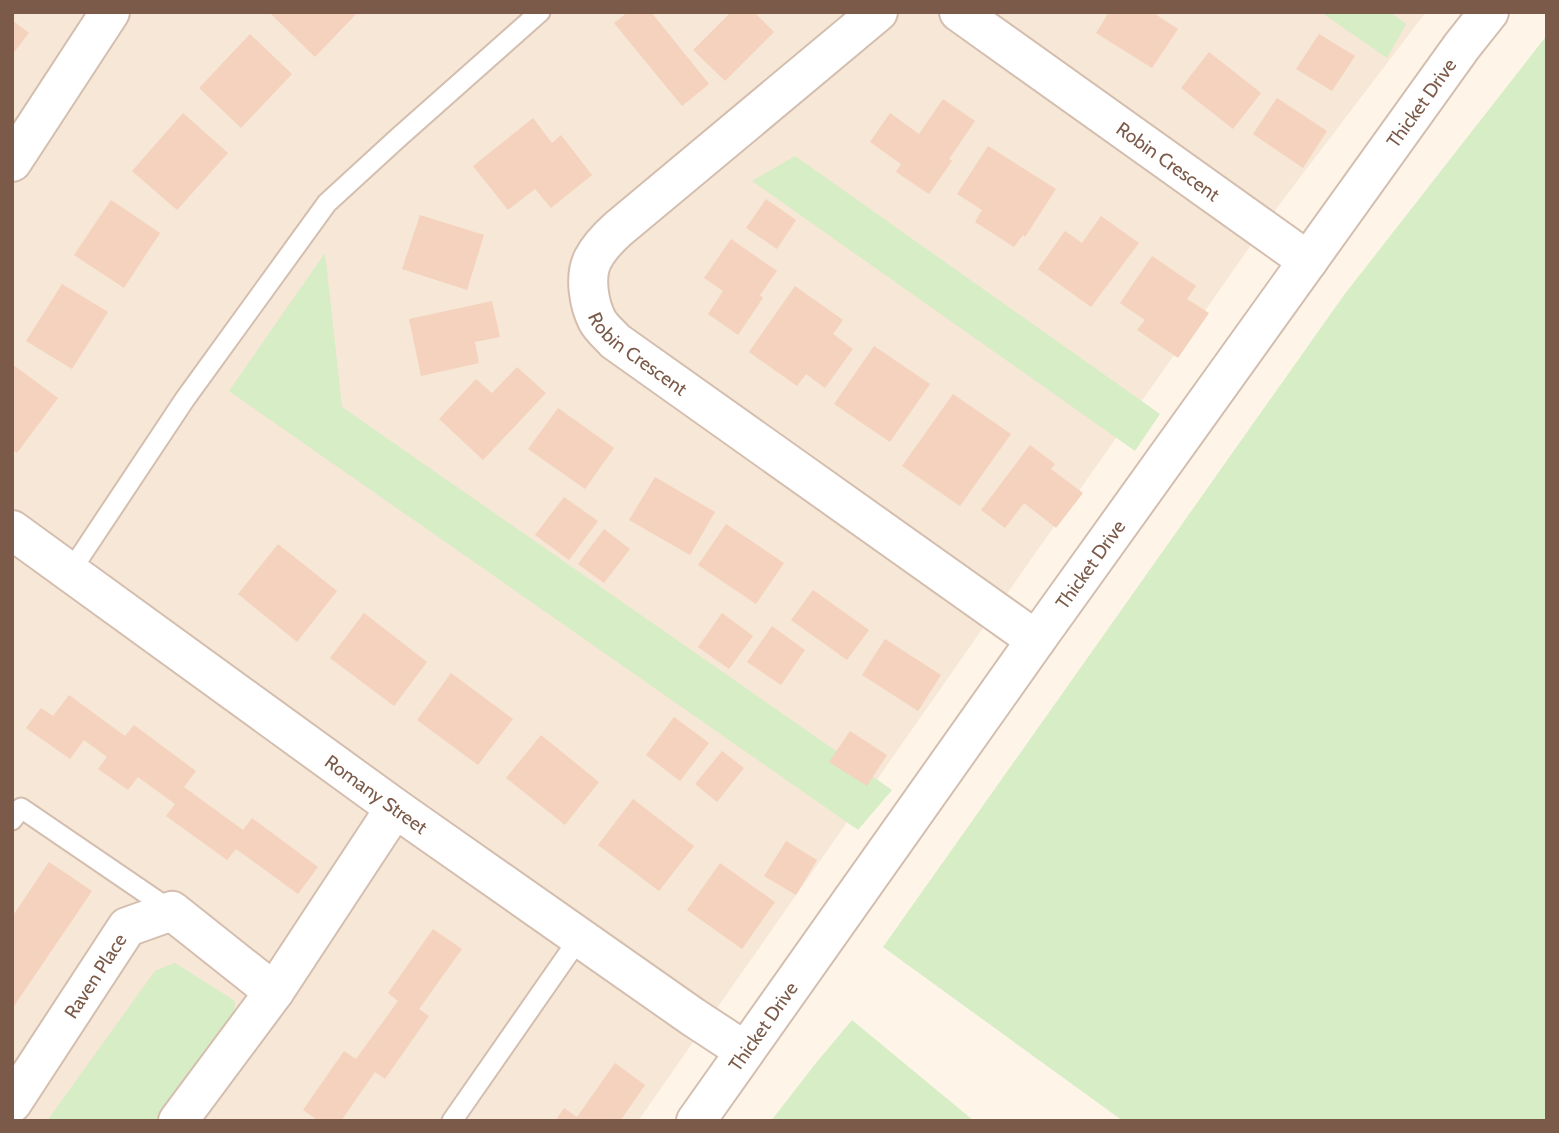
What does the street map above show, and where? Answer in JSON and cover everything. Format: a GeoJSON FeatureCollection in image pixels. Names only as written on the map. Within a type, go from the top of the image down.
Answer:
{"type":"FeatureCollection","features":[{"type":"Feature","properties":{"kind":"street"},"geometry":{"type":"LineString","coordinates":[[12,162],[110,12]]}},
{"type":"Feature","properties":{"kind":"street","name":"Robin Crescent"},"geometry":{"type":"LineString","coordinates":[[878,12],[601,246],[591,263],[588,282],[591,302],[598,321],[615,341],[1036,640]]}},
{"type":"Feature","properties":{"kind":"street","name":"Robin Crescent"},"geometry":{"type":"LineString","coordinates":[[959,12],[1308,261]]}},
{"type":"Feature","properties":{"kind":"street","name":"Thicket Drive"},"geometry":{"type":"LineString","coordinates":[[696,1121],[1036,640],[1489,12]]}},
{"type":"Feature","properties":{"kind":"street","name":"Romany Street"},"geometry":{"type":"LineString","coordinates":[[12,530],[395,808],[745,1051]]}},
{"type":"Feature","properties":{"kind":"street"},"geometry":{"type":"LineString","coordinates":[[177,1121],[274,992],[395,808]]}},
{"type":"Feature","properties":{"kind":"street"},"geometry":{"type":"LineString","coordinates":[[172,911],[274,992]]}},
{"type":"Feature","properties":{"kind":"street","name":"Raven Place"},"geometry":{"type":"LineString","coordinates":[[17,1121],[12,1106],[127,927],[172,911]]}},
{"type":"Feature","properties":{"kind":"lane"},"geometry":{"type":"LineString","coordinates":[[69,572],[185,399],[327,203],[540,12]]}},
{"type":"Feature","properties":{"kind":"lane"},"geometry":{"type":"LineString","coordinates":[[12,820],[21,808],[172,911]]}},
{"type":"Feature","properties":{"kind":"lane"},"geometry":{"type":"LineString","coordinates":[[453,1121],[580,937]]}},
{"type":"Feature","properties":{"kind":"shaded area"},"geometry":{"type":"Polygon","coordinates":[[[12,12],[1426,12],[1279,205],[638,1121],[12,1121],[12,12]]]}},
{"type":"Feature","properties":{"kind":"green space"},"geometry":{"type":"Polygon","coordinates":[[[1321,12],[1390,12],[1406,24],[1387,58],[1321,12]]]}},
{"type":"Feature","properties":{"kind":"green space"},"geometry":{"type":"Polygon","coordinates":[[[1547,35],[1547,1121],[1123,1121],[883,947],[1344,295],[1547,35]]]}},
{"type":"Feature","properties":{"kind":"green space"},"geometry":{"type":"Polygon","coordinates":[[[795,156],[1160,414],[1135,451],[752,181],[795,156]]]}},
{"type":"Feature","properties":{"kind":"green space"},"geometry":{"type":"Polygon","coordinates":[[[325,253],[342,407],[892,790],[858,830],[229,391],[325,253]]]}},
{"type":"Feature","properties":{"kind":"green space"},"geometry":{"type":"Polygon","coordinates":[[[175,963],[235,1001],[233,1029],[163,1121],[47,1121],[155,971],[175,963]]]}},
{"type":"Feature","properties":{"kind":"green space"},"geometry":{"type":"Polygon","coordinates":[[[852,1020],[974,1121],[771,1121],[852,1020]]]}},
{"type":"Feature","properties":{"kind":"building"},"geometry":{"type":"Polygon","coordinates":[[[358,12],[315,57],[271,14],[358,12]]]}},
{"type":"Feature","properties":{"kind":"building"},"geometry":{"type":"Polygon","coordinates":[[[628,12],[651,12],[709,84],[682,106],[614,23],[628,12]]]}},
{"type":"Feature","properties":{"kind":"building"},"geometry":{"type":"Polygon","coordinates":[[[731,12],[754,12],[774,32],[725,81],[693,50],[731,12]]]}},
{"type":"Feature","properties":{"kind":"building"},"geometry":{"type":"Polygon","coordinates":[[[1109,12],[1152,12],[1178,29],[1152,68],[1096,33],[1109,12]]]}},
{"type":"Feature","properties":{"kind":"building"},"geometry":{"type":"Polygon","coordinates":[[[12,20],[29,33],[12,55],[12,20]]]}},
{"type":"Feature","properties":{"kind":"building"},"geometry":{"type":"Polygon","coordinates":[[[250,34],[292,74],[241,128],[199,88],[250,34]]]}},
{"type":"Feature","properties":{"kind":"building"},"geometry":{"type":"Polygon","coordinates":[[[1319,34],[1355,56],[1332,91],[1296,69],[1319,34]]]}},
{"type":"Feature","properties":{"kind":"building"},"geometry":{"type":"Polygon","coordinates":[[[1209,52],[1261,93],[1233,129],[1181,88],[1209,52]]]}},
{"type":"Feature","properties":{"kind":"building"},"geometry":{"type":"Polygon","coordinates":[[[1277,98],[1327,131],[1303,168],[1253,134],[1277,98]]]}},
{"type":"Feature","properties":{"kind":"building"},"geometry":{"type":"Polygon","coordinates":[[[943,99],[975,121],[929,194],[896,172],[901,164],[870,142],[890,113],[919,134],[943,99]]]}},
{"type":"Feature","properties":{"kind":"building"},"geometry":{"type":"Polygon","coordinates":[[[183,113],[228,153],[177,210],[132,171],[183,113]]]}},
{"type":"Feature","properties":{"kind":"building"},"geometry":{"type":"Polygon","coordinates":[[[533,118],[552,143],[561,135],[592,175],[551,208],[535,189],[508,210],[473,166],[533,118]]]}},
{"type":"Feature","properties":{"kind":"building"},"geometry":{"type":"Polygon","coordinates":[[[988,146],[1056,189],[1025,237],[1023,235],[1014,247],[975,222],[982,210],[957,194],[988,146]]]}},
{"type":"Feature","properties":{"kind":"building"},"geometry":{"type":"Polygon","coordinates":[[[766,199],[796,220],[777,249],[746,228],[766,199]]]}},
{"type":"Feature","properties":{"kind":"building"},"geometry":{"type":"Polygon","coordinates":[[[111,200],[160,233],[124,288],[74,255],[111,200]]]}},
{"type":"Feature","properties":{"kind":"building"},"geometry":{"type":"Polygon","coordinates":[[[420,215],[484,235],[467,290],[402,269],[420,215]]]}},
{"type":"Feature","properties":{"kind":"building"},"geometry":{"type":"Polygon","coordinates":[[[1101,216],[1139,243],[1091,307],[1038,269],[1065,231],[1082,243],[1101,216]]]}},
{"type":"Feature","properties":{"kind":"building"},"geometry":{"type":"Polygon","coordinates":[[[731,239],[777,271],[738,335],[708,314],[723,291],[704,278],[731,239]]]}},
{"type":"Feature","properties":{"kind":"building"},"geometry":{"type":"Polygon","coordinates":[[[1152,256],[1196,286],[1187,299],[1209,313],[1178,358],[1137,330],[1145,320],[1120,303],[1152,256]]]}},
{"type":"Feature","properties":{"kind":"building"},"geometry":{"type":"Polygon","coordinates":[[[62,284],[108,312],[72,369],[26,341],[62,284]]]}},
{"type":"Feature","properties":{"kind":"building"},"geometry":{"type":"Polygon","coordinates":[[[795,286],[843,320],[833,334],[853,349],[825,388],[806,374],[797,386],[749,352],[795,286]]]}},
{"type":"Feature","properties":{"kind":"building"},"geometry":{"type":"Polygon","coordinates":[[[492,301],[500,337],[475,342],[479,363],[421,376],[409,319],[492,301]]]}},
{"type":"Feature","properties":{"kind":"building"},"geometry":{"type":"Polygon","coordinates":[[[874,346],[930,384],[890,442],[834,404],[874,346]]]}},
{"type":"Feature","properties":{"kind":"building"},"geometry":{"type":"Polygon","coordinates":[[[12,364],[58,398],[17,453],[12,449],[12,364]]]}},
{"type":"Feature","properties":{"kind":"building"},"geometry":{"type":"Polygon","coordinates":[[[517,367],[546,393],[483,460],[439,419],[476,379],[492,393],[517,367]]]}},
{"type":"Feature","properties":{"kind":"building"},"geometry":{"type":"Polygon","coordinates":[[[953,394],[1011,434],[960,506],[902,466],[953,394]]]}},
{"type":"Feature","properties":{"kind":"building"},"geometry":{"type":"Polygon","coordinates":[[[558,408],[614,448],[585,489],[528,449],[558,408]]]}},
{"type":"Feature","properties":{"kind":"building"},"geometry":{"type":"Polygon","coordinates":[[[1030,445],[1055,464],[1051,469],[1083,493],[1056,528],[1024,503],[1005,528],[981,510],[1030,445]]]}},
{"type":"Feature","properties":{"kind":"building"},"geometry":{"type":"Polygon","coordinates":[[[655,477],[715,512],[690,555],[629,520],[655,477]]]}},
{"type":"Feature","properties":{"kind":"building"},"geometry":{"type":"Polygon","coordinates":[[[564,497],[598,521],[569,560],[535,535],[564,497]]]}},
{"type":"Feature","properties":{"kind":"building"},"geometry":{"type":"Polygon","coordinates":[[[726,524],[784,563],[756,604],[698,565],[726,524]]]}},
{"type":"Feature","properties":{"kind":"building"},"geometry":{"type":"Polygon","coordinates":[[[604,529],[630,549],[604,583],[578,564],[604,529]]]}},
{"type":"Feature","properties":{"kind":"building"},"geometry":{"type":"Polygon","coordinates":[[[278,544],[337,591],[297,642],[238,594],[278,544]]]}},
{"type":"Feature","properties":{"kind":"building"},"geometry":{"type":"Polygon","coordinates":[[[813,590],[869,630],[847,660],[791,620],[813,590]]]}},
{"type":"Feature","properties":{"kind":"building"},"geometry":{"type":"Polygon","coordinates":[[[364,613],[427,662],[394,706],[330,658],[364,613]]]}},
{"type":"Feature","properties":{"kind":"building"},"geometry":{"type":"Polygon","coordinates":[[[722,613],[753,636],[729,669],[698,647],[722,613]]]}},
{"type":"Feature","properties":{"kind":"building"},"geometry":{"type":"Polygon","coordinates":[[[772,626],[805,650],[781,685],[747,662],[772,626]]]}},
{"type":"Feature","properties":{"kind":"building"},"geometry":{"type":"Polygon","coordinates":[[[885,639],[941,675],[918,711],[862,675],[885,639]]]}},
{"type":"Feature","properties":{"kind":"building"},"geometry":{"type":"Polygon","coordinates":[[[451,673],[513,719],[478,765],[417,720],[451,673]]]}},
{"type":"Feature","properties":{"kind":"building"},"geometry":{"type":"Polygon","coordinates":[[[69,695],[125,736],[134,725],[196,771],[184,787],[243,830],[252,818],[318,867],[298,894],[236,849],[227,860],[166,816],[175,804],[138,777],[128,790],[98,769],[107,757],[84,740],[70,759],[26,728],[41,708],[53,716],[69,695]]]}},
{"type":"Feature","properties":{"kind":"building"},"geometry":{"type":"Polygon","coordinates":[[[674,717],[709,743],[680,781],[646,755],[674,717]]]}},
{"type":"Feature","properties":{"kind":"building"},"geometry":{"type":"Polygon","coordinates":[[[850,731],[887,755],[867,786],[829,762],[850,731]]]}},
{"type":"Feature","properties":{"kind":"building"},"geometry":{"type":"Polygon","coordinates":[[[541,735],[599,782],[565,825],[506,778],[541,735]]]}},
{"type":"Feature","properties":{"kind":"building"},"geometry":{"type":"Polygon","coordinates":[[[722,751],[744,768],[717,802],[695,784],[722,751]]]}},
{"type":"Feature","properties":{"kind":"building"},"geometry":{"type":"Polygon","coordinates":[[[633,799],[694,846],[659,891],[598,845],[633,799]]]}},
{"type":"Feature","properties":{"kind":"building"},"geometry":{"type":"Polygon","coordinates":[[[786,841],[817,860],[796,895],[764,876],[786,841]]]}},
{"type":"Feature","properties":{"kind":"building"},"geometry":{"type":"Polygon","coordinates":[[[49,862],[92,891],[12,1009],[12,917],[49,862]]]}},
{"type":"Feature","properties":{"kind":"building"},"geometry":{"type":"Polygon","coordinates":[[[720,863],[775,902],[742,949],[687,910],[720,863]]]}},
{"type":"Feature","properties":{"kind":"building"},"geometry":{"type":"Polygon","coordinates":[[[433,929],[462,949],[419,1009],[429,1016],[385,1079],[375,1072],[341,1121],[319,1121],[303,1110],[344,1051],[356,1059],[398,1001],[388,993],[433,929]]]}},
{"type":"Feature","properties":{"kind":"building"},"geometry":{"type":"Polygon","coordinates":[[[615,1063],[645,1085],[620,1121],[555,1121],[564,1108],[577,1117],[615,1063]]]}}]}
